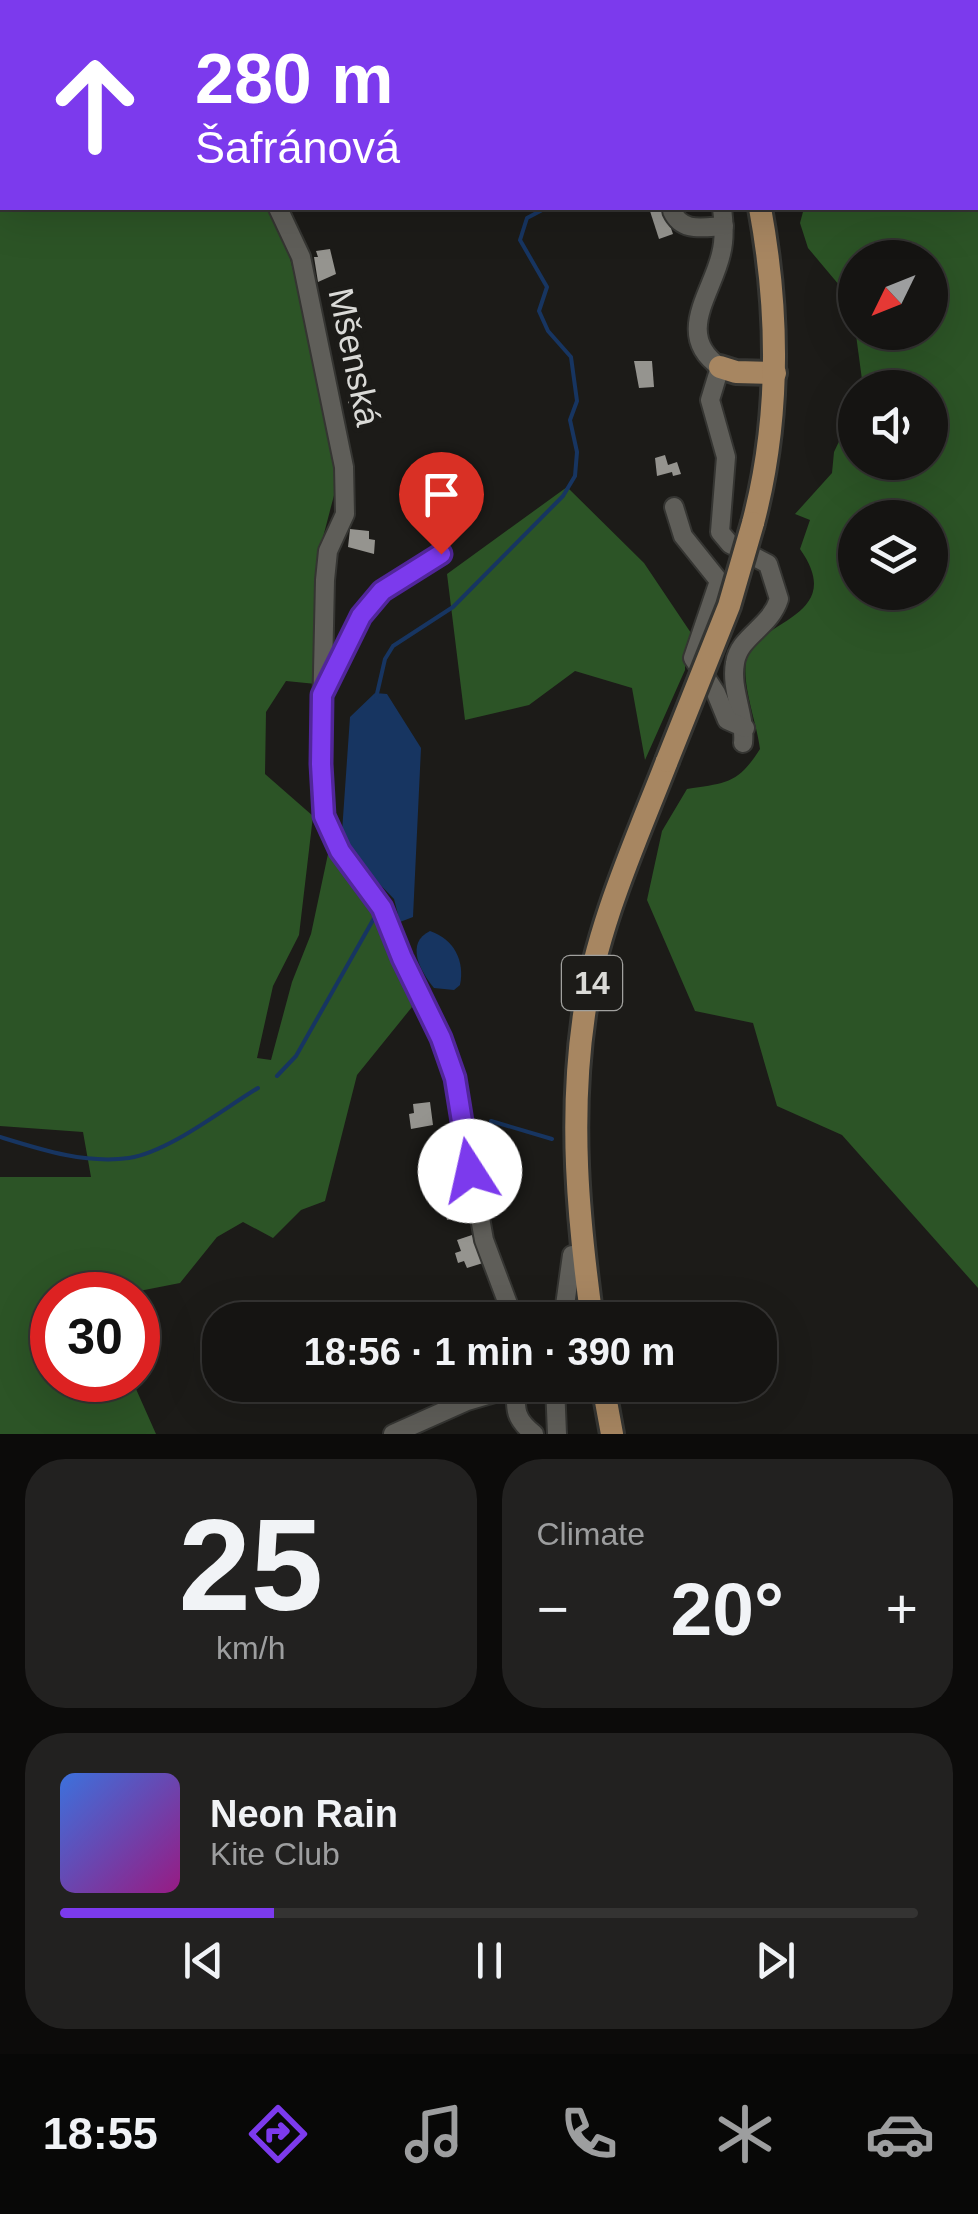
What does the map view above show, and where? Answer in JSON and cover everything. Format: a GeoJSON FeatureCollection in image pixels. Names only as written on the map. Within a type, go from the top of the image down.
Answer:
{"type":"FeatureCollection","features":[{"type":"Feature","properties":{"kind":"main road","name":"14"},"geometry":{"type":"LineString","coordinates":[[590,1302],[578,1217],[576,1122],[584,1013],[605,928],[728,606],[752,523],[775,374],[769,255],[760,210]]}},
{"type":"Feature","properties":{"kind":"main road"},"geometry":{"type":"LineString","coordinates":[[720,367],[775,374]]}},
{"type":"Feature","properties":{"kind":"main road"},"geometry":{"type":"LineString","coordinates":[[606,1402],[612,1434]]}},
{"type":"Feature","properties":{"kind":"street","name":"Mšenská"},"geometry":{"type":"LineString","coordinates":[[279,210],[301,258],[344,467],[345,514],[328,552],[324,580],[324,816],[340,851],[382,908],[441,1038],[455,1078],[484,1240],[507,1302]]}},
{"type":"Feature","properties":{"kind":"street"},"geometry":{"type":"LineString","coordinates":[[672,212],[688,227],[723,216],[721,255],[700,304],[696,329],[706,354],[720,367],[710,400],[726,457],[720,532],[730,544],[768,564],[779,598],[770,622],[746,642],[735,662],[744,735],[726,720],[716,693],[695,663],[694,648],[720,587],[716,575],[683,536],[674,507]]}},
{"type":"Feature","properties":{"kind":"street"},"geometry":{"type":"LineString","coordinates":[[322,695],[361,616],[382,591],[441,554]]}},
{"type":"Feature","properties":{"kind":"street"},"geometry":{"type":"LineString","coordinates":[[565,1302],[572,1255]]}},
{"type":"Feature","properties":{"kind":"street"},"geometry":{"type":"LineString","coordinates":[[393,1434],[464,1402]]}},
{"type":"Feature","properties":{"kind":"street"},"geometry":{"type":"LineString","coordinates":[[516,1402],[514,1411],[519,1421],[534,1434]]}},
{"type":"Feature","properties":{"kind":"street"},"geometry":{"type":"LineString","coordinates":[[549,1402],[557,1434]]}},
{"type":"Feature","properties":{"kind":"green space"},"geometry":{"type":"Polygon","coordinates":[[[0,210],[270,210],[286,242],[332,427],[338,480],[321,545],[316,684],[286,681],[266,712],[265,774],[313,816],[299,935],[273,986],[257,1058],[271,1060],[292,982],[311,934],[328,854],[383,929],[412,1007],[357,1075],[325,1201],[301,1210],[273,1238],[243,1222],[217,1237],[180,1283],[160,1287],[160,1272],[30,1272],[30,1402],[142,1402],[156,1434],[0,1434],[0,1177],[91,1177],[83,1132],[0,1126],[0,210]]]}},
{"type":"Feature","properties":{"kind":"green space"},"geometry":{"type":"Polygon","coordinates":[[[803,210],[978,210],[978,1288],[842,1135],[777,1106],[753,1023],[695,1011],[647,900],[662,831],[687,789],[730,780],[745,769],[760,749],[747,690],[747,657],[754,645],[796,615],[814,589],[812,572],[800,549],[810,520],[795,514],[832,473],[838,444],[838,480],[948,480],[948,370],[861,370],[858,350],[948,350],[948,240],[838,240],[838,284],[808,248],[800,223],[803,210]]]}},
{"type":"Feature","properties":{"kind":"green space"},"geometry":{"type":"Polygon","coordinates":[[[567,487],[644,563],[691,633],[685,651],[685,670],[645,760],[632,688],[575,671],[529,705],[465,720],[447,574],[567,487]]]}},
{"type":"Feature","properties":{"kind":"water"},"geometry":{"type":"Polygon","coordinates":[[[375,693],[387,694],[421,748],[413,917],[400,922],[394,899],[364,868],[342,832],[350,717],[375,693]]]}},
{"type":"Feature","properties":{"kind":"water"},"geometry":{"type":"Polygon","coordinates":[[[430,931],[446,939],[459,959],[460,985],[454,990],[434,988],[420,966],[418,943],[430,931]]]}},
{"type":"Feature","properties":{"kind":"building"},"geometry":{"type":"Polygon","coordinates":[[[650,210],[665,210],[673,234],[659,239],[650,210]]]}},
{"type":"Feature","properties":{"kind":"building"},"geometry":{"type":"Polygon","coordinates":[[[330,249],[336,274],[318,282],[316,251],[330,249]]]}},
{"type":"Feature","properties":{"kind":"building"},"geometry":{"type":"Polygon","coordinates":[[[634,361],[652,361],[654,387],[639,388],[634,361]]]}},
{"type":"Feature","properties":{"kind":"building"},"geometry":{"type":"Polygon","coordinates":[[[363,385],[368,408],[356,411],[355,406],[348,405],[348,389],[363,385]]]}},
{"type":"Feature","properties":{"kind":"building"},"geometry":{"type":"Polygon","coordinates":[[[665,455],[668,465],[677,462],[681,474],[657,476],[655,458],[665,455]]]}},
{"type":"Feature","properties":{"kind":"building"},"geometry":{"type":"Polygon","coordinates":[[[350,529],[369,531],[369,539],[375,540],[374,554],[348,547],[350,529]]]}},
{"type":"Feature","properties":{"kind":"building"},"geometry":{"type":"Polygon","coordinates":[[[430,1102],[433,1125],[411,1129],[409,1114],[414,1113],[413,1104],[430,1102]]]}},
{"type":"Feature","properties":{"kind":"building"},"geometry":{"type":"Polygon","coordinates":[[[461,1190],[467,1216],[447,1220],[443,1203],[448,1202],[446,1193],[461,1190]]]}},
{"type":"Feature","properties":{"kind":"building"},"geometry":{"type":"Polygon","coordinates":[[[472,1235],[483,1263],[467,1268],[464,1261],[458,1263],[455,1253],[461,1251],[457,1240],[472,1235]]]}},
{"type":"Feature","properties":{"kind":"waterway"},"geometry":{"type":"LineString","coordinates":[[376,698],[385,659],[393,646],[453,607],[563,496],[575,476],[577,452],[570,420],[577,401],[571,357],[548,331],[539,311],[547,287],[520,240],[527,218],[542,210]]}},
{"type":"Feature","properties":{"kind":"waterway"},"geometry":{"type":"LineString","coordinates":[[277,1076],[296,1056],[377,913]]}},
{"type":"Feature","properties":{"kind":"waterway"},"geometry":{"type":"LineString","coordinates":[[0,1137],[80,1157],[129,1158],[178,1139],[258,1088]]}},
{"type":"Feature","properties":{"kind":"waterway"},"geometry":{"type":"LineString","coordinates":[[491,1121],[552,1139]]}},
{"type":"Feature","properties":{"kind":"route"},"geometry":{"type":"LineString","coordinates":[[441,554],[382,591],[361,616],[322,695],[321,764],[324,816],[340,851],[382,908],[441,1038],[455,1078],[470,1171]]}}]}
